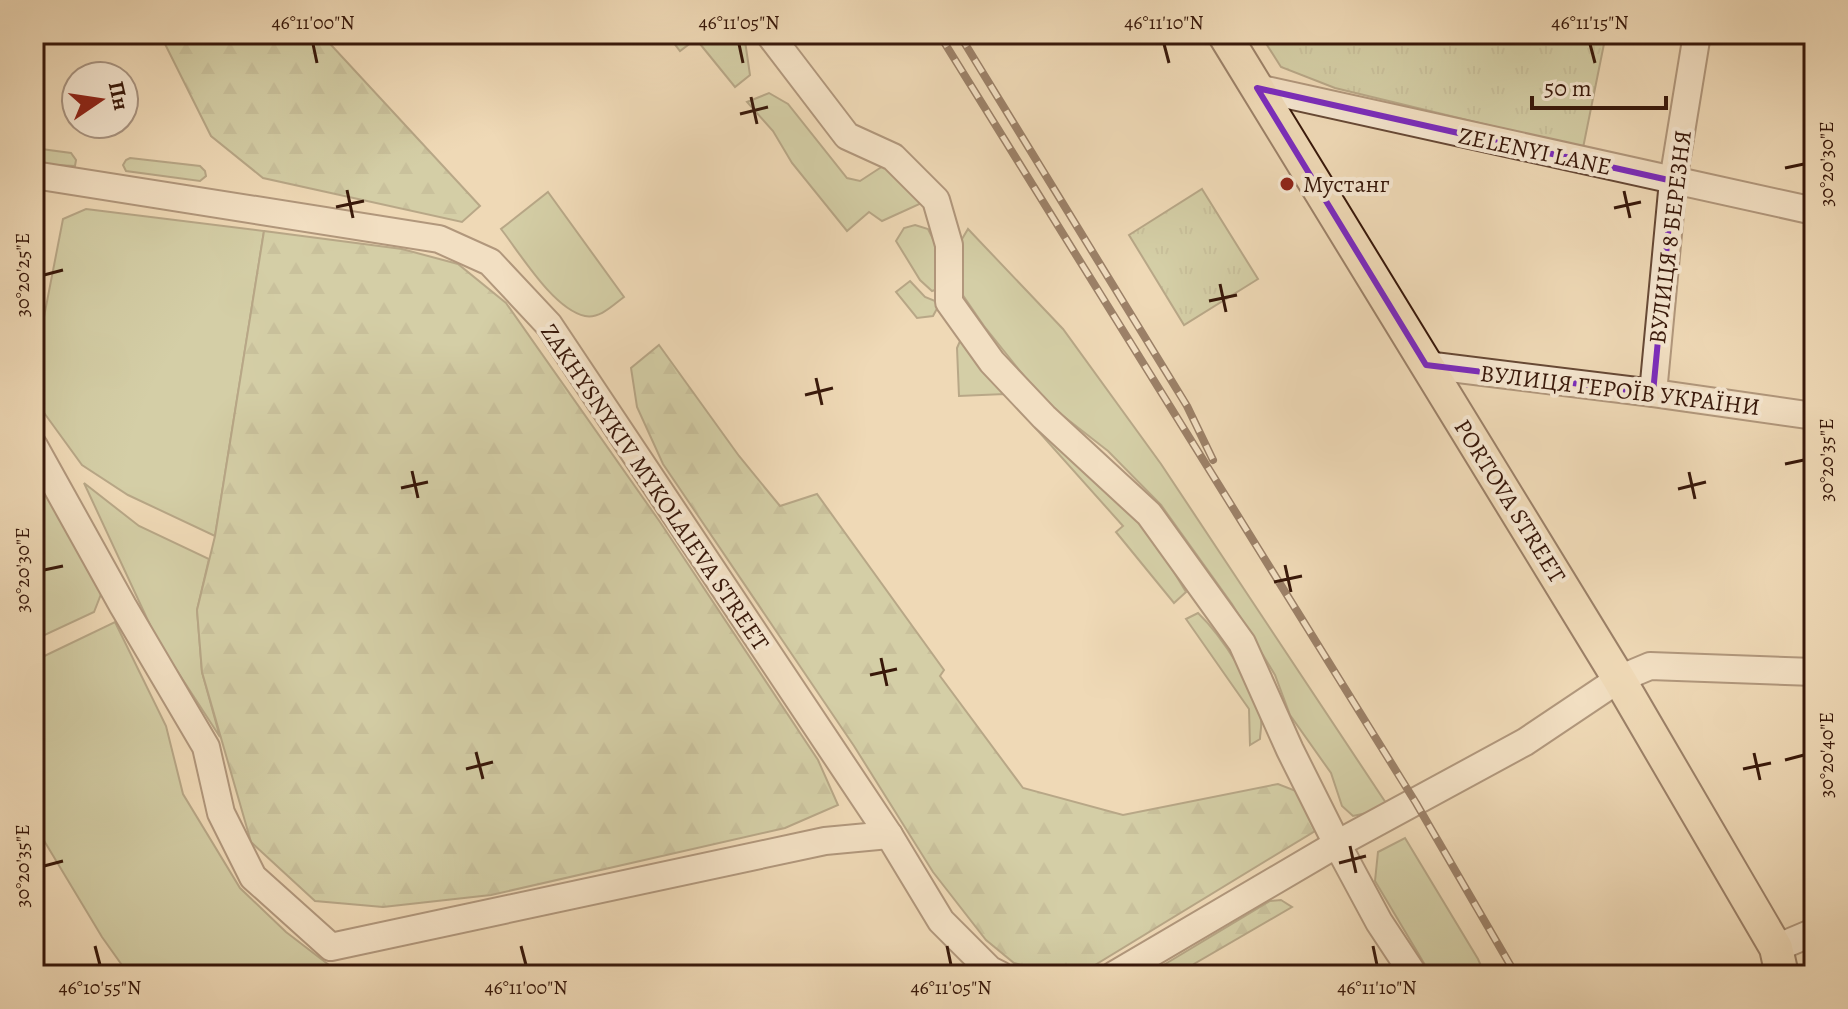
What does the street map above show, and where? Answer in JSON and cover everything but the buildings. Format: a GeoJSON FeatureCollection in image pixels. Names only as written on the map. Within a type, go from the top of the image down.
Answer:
{"type":"FeatureCollection","features":[{"type":"Feature","properties":{"kind":"main road","name":"PORTOVA STREET"},"geometry":{"type":"LineString","coordinates":[[1224,34],[1619,679],[1779,961]]}},
{"type":"Feature","properties":{"kind":"street"},"geometry":{"type":"LineString","coordinates":[[769,34],[847,136],[893,157],[936,200],[949,245],[949,302],[992,362],[1044,417],[1149,514],[1242,643],[1337,844],[1379,922],[1414,975]]}},
{"type":"Feature","properties":{"kind":"street","name":"ВУЛИЦЯ 8 БЕРЕЗНЯ"},"geometry":{"type":"LineString","coordinates":[[1653,393],[1673,181],[1697,34]]}},
{"type":"Feature","properties":{"kind":"street","name":"ZELENYI LANE"},"geometry":{"type":"LineString","coordinates":[[1257,88],[1814,211]]}},
{"type":"Feature","properties":{"kind":"street","name":"ZAKHYSNYKIV MYKOLAIEVA STREET"},"geometry":{"type":"LineString","coordinates":[[34,175],[439,239],[490,262],[549,325],[889,835],[941,921],[990,970],[1000,975]]}},
{"type":"Feature","properties":{"kind":"street","name":"ВУЛИЦЯ ГЕРОЇВ УКРАЇНИ"},"geometry":{"type":"LineString","coordinates":[[1426,365],[1814,416]]}},
{"type":"Feature","properties":{"kind":"street"},"geometry":{"type":"LineString","coordinates":[[34,446],[206,747],[221,813],[253,877],[331,947],[825,841],[889,835]]}},
{"type":"Feature","properties":{"kind":"street"},"geometry":{"type":"LineString","coordinates":[[1114,975],[1337,844],[1525,742],[1619,679],[1650,666],[1814,672]]}},
{"type":"Feature","properties":{"kind":"street"},"geometry":{"type":"LineString","coordinates":[[1779,961],[1814,932]]}},
{"type":"Feature","properties":{"kind":"highlighted area"},"geometry":{"type":"Polygon","coordinates":[[[1257,88],[1673,181],[1653,393],[1426,365],[1257,88]]]}},
{"type":"Feature","properties":{"kind":"green space"},"geometry":{"type":"Polygon","coordinates":[[[160,34],[321,34],[480,206],[462,222],[263,178],[211,136],[160,34]]]}},
{"type":"Feature","properties":{"kind":"green space"},"geometry":{"type":"Polygon","coordinates":[[[667,34],[744,34],[750,75],[735,87],[696,39],[680,51],[667,34]]]}},
{"type":"Feature","properties":{"kind":"green space"},"geometry":{"type":"Polygon","coordinates":[[[1260,34],[1606,34],[1583,148],[1335,88],[1281,67],[1260,34]]]}},
{"type":"Feature","properties":{"kind":"green space"},"geometry":{"type":"Polygon","coordinates":[[[769,93],[788,104],[847,178],[860,181],[883,166],[898,172],[924,202],[882,221],[869,212],[847,231],[792,163],[773,131],[747,102],[769,93]]]}},
{"type":"Feature","properties":{"kind":"green space"},"geometry":{"type":"Polygon","coordinates":[[[34,148],[71,153],[76,160],[75,166],[34,164],[34,148]]]}},
{"type":"Feature","properties":{"kind":"green space"},"geometry":{"type":"Polygon","coordinates":[[[130,158],[200,166],[206,176],[200,181],[126,171],[123,165],[130,158]]]}},
{"type":"Feature","properties":{"kind":"green space"},"geometry":{"type":"Polygon","coordinates":[[[1202,189],[1258,279],[1184,325],[1129,235],[1202,189]]]}},
{"type":"Feature","properties":{"kind":"green space"},"geometry":{"type":"Polygon","coordinates":[[[548,192],[624,297],[601,313],[585,316],[561,303],[538,279],[501,229],[548,192]]]}},
{"type":"Feature","properties":{"kind":"green space"},"geometry":{"type":"Polygon","coordinates":[[[86,209],[264,231],[215,536],[128,495],[82,465],[34,399],[34,316],[44,317],[63,219],[86,209]]]}},
{"type":"Feature","properties":{"kind":"green space"},"geometry":{"type":"Polygon","coordinates":[[[915,225],[928,229],[938,249],[938,289],[932,291],[920,280],[896,241],[904,228],[915,225]]]}},
{"type":"Feature","properties":{"kind":"green space"},"geometry":{"type":"Polygon","coordinates":[[[968,229],[1063,329],[1161,464],[1386,803],[1376,811],[1353,816],[1342,806],[1331,773],[1290,715],[1275,675],[1232,604],[1161,505],[1108,451],[1044,401],[984,326],[960,291],[959,244],[968,229]]]}},
{"type":"Feature","properties":{"kind":"green space"},"geometry":{"type":"Polygon","coordinates":[[[264,231],[402,249],[458,264],[506,303],[660,522],[818,760],[838,805],[785,828],[491,895],[383,907],[315,901],[251,842],[202,672],[197,610],[215,536],[264,231]]]}},
{"type":"Feature","properties":{"kind":"green space"},"geometry":{"type":"Polygon","coordinates":[[[910,281],[925,297],[940,303],[933,316],[917,318],[896,292],[910,281]]]}},
{"type":"Feature","properties":{"kind":"green space"},"geometry":{"type":"Polygon","coordinates":[[[960,341],[970,345],[1142,519],[1186,592],[1174,603],[1116,532],[1123,526],[1005,394],[959,396],[957,348],[960,341]]]}},
{"type":"Feature","properties":{"kind":"green space"},"geometry":{"type":"Polygon","coordinates":[[[659,345],[739,456],[780,506],[817,494],[944,670],[940,676],[1023,788],[1123,815],[1278,784],[1296,791],[1315,831],[1090,968],[1050,972],[1014,963],[986,940],[933,872],[854,746],[663,464],[637,407],[631,368],[659,345]]]}},
{"type":"Feature","properties":{"kind":"green space"},"geometry":{"type":"Polygon","coordinates":[[[34,439],[103,589],[94,612],[34,640],[34,439]]]}},
{"type":"Feature","properties":{"kind":"green space"},"geometry":{"type":"Polygon","coordinates":[[[84,483],[139,526],[209,559],[197,610],[202,672],[220,737],[157,640],[84,483]]]}},
{"type":"Feature","properties":{"kind":"green space"},"geometry":{"type":"Polygon","coordinates":[[[1198,613],[1227,648],[1253,693],[1261,725],[1260,739],[1250,745],[1249,709],[1186,619],[1198,613]]]}},
{"type":"Feature","properties":{"kind":"green space"},"geometry":{"type":"Polygon","coordinates":[[[115,622],[166,726],[183,794],[240,888],[286,932],[342,975],[129,975],[102,937],[34,824],[34,661],[115,622]]]}},
{"type":"Feature","properties":{"kind":"green space"},"geometry":{"type":"Polygon","coordinates":[[[1405,838],[1485,975],[1431,975],[1375,881],[1378,852],[1405,838]]]}},
{"type":"Feature","properties":{"kind":"green space"},"geometry":{"type":"Polygon","coordinates":[[[1281,900],[1292,907],[1194,964],[1186,975],[1147,975],[1270,901],[1281,900]]]}},
{"type":"Feature","properties":{"kind":"railway"},"geometry":{"type":"LineString","coordinates":[[939,34],[1416,803],[1516,975]]}},
{"type":"Feature","properties":{"kind":"railway"},"geometry":{"type":"LineString","coordinates":[[959,34],[1187,406],[1213,460]]}},
{"type":"Feature","properties":{"kind":"place","name":"Мустанг"},"geometry":{"type":"Point","coordinates":[1287,184]}}]}
